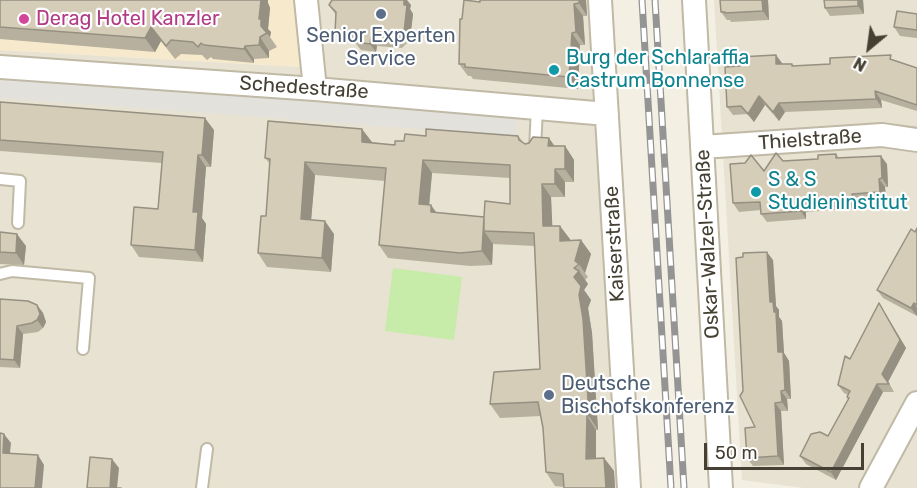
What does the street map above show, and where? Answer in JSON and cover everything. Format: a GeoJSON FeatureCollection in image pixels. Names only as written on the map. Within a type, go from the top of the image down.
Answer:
{"type":"FeatureCollection","features":[{"type":"Feature","properties":{"kind":"street"},"geometry":{"type":"LineString","coordinates":[[306,0],[315,89]]}},
{"type":"Feature","properties":{"kind":"street","name":"Kaiserstraße"},"geometry":{"type":"LineString","coordinates":[[600,0],[629,488]]}},
{"type":"Feature","properties":{"kind":"street","name":"Oskar-Walzel-Straße"},"geometry":{"type":"LineString","coordinates":[[693,0],[721,488]]}},
{"type":"Feature","properties":{"kind":"street","name":"Schedestraße"},"geometry":{"type":"LineString","coordinates":[[0,67],[315,89],[537,108],[607,106]]}},
{"type":"Feature","properties":{"kind":"street","name":"Thielstraße"},"geometry":{"type":"LineString","coordinates":[[702,147],[882,135],[917,140]]}},
{"type":"Feature","properties":{"kind":"street"},"geometry":{"type":"LineString","coordinates":[[871,488],[917,403]]}},
{"type":"Feature","properties":{"kind":"lane"},"geometry":{"type":"LineString","coordinates":[[535,150],[537,108]]}},
{"type":"Feature","properties":{"kind":"lane"},"geometry":{"type":"LineString","coordinates":[[0,179],[20,181],[18,223]]}},
{"type":"Feature","properties":{"kind":"lane"},"geometry":{"type":"LineString","coordinates":[[0,273],[12,271],[89,278],[83,349]]}},
{"type":"Feature","properties":{"kind":"lane"},"geometry":{"type":"LineString","coordinates":[[202,488],[207,450]]}},
{"type":"Feature","properties":{"kind":"shaded area"},"geometry":{"type":"Polygon","coordinates":[[[0,0],[294,0],[301,67],[0,50],[0,0]]]}},
{"type":"Feature","properties":{"kind":"shaded area"},"geometry":{"type":"Polygon","coordinates":[[[294,0],[592,0],[620,488],[0,488],[0,50],[300,67],[294,0]]]}},
{"type":"Feature","properties":{"kind":"shaded area"},"geometry":{"type":"Polygon","coordinates":[[[714,0],[917,0],[917,488],[804,488],[742,480],[714,0]]]}},
{"type":"Feature","properties":{"kind":"shaded area"},"geometry":{"type":"Polygon","coordinates":[[[0,78],[517,117],[516,136],[0,98],[0,78]]]}},
{"type":"Feature","properties":{"kind":"green space"},"geometry":{"type":"Polygon","coordinates":[[[393,268],[462,277],[454,340],[385,331],[393,268]]]}},
{"type":"Feature","properties":{"kind":"building"},"geometry":{"type":"Polygon","coordinates":[[[0,0],[261,0],[259,19],[267,33],[260,37],[259,45],[245,46],[244,49],[201,43],[198,47],[193,42],[171,40],[166,46],[151,27],[145,38],[0,27],[0,0]]]}},
{"type":"Feature","properties":{"kind":"building"},"geometry":{"type":"Polygon","coordinates":[[[332,0],[404,0],[404,5],[407,5],[404,32],[396,39],[371,37],[370,44],[355,42],[354,35],[335,34],[336,12],[329,5],[332,0]]]}},
{"type":"Feature","properties":{"kind":"building"},"geometry":{"type":"Polygon","coordinates":[[[464,0],[480,2],[480,0],[579,0],[579,3],[574,4],[576,32],[572,33],[569,77],[465,67],[465,64],[459,64],[460,19],[462,19],[464,0]]]}},
{"type":"Feature","properties":{"kind":"building"},"geometry":{"type":"Polygon","coordinates":[[[720,0],[762,0],[763,11],[721,12],[720,0]]]}},
{"type":"Feature","properties":{"kind":"building"},"geometry":{"type":"Polygon","coordinates":[[[824,0],[858,0],[858,6],[825,8],[824,0]]]}},
{"type":"Feature","properties":{"kind":"building"},"geometry":{"type":"Polygon","coordinates":[[[897,11],[917,14],[917,30],[894,27],[897,11]]]}},
{"type":"Feature","properties":{"kind":"building"},"geometry":{"type":"Polygon","coordinates":[[[776,55],[776,64],[792,64],[792,66],[830,64],[830,58],[891,55],[890,59],[917,68],[917,105],[875,91],[876,99],[779,103],[773,112],[759,96],[748,114],[741,106],[727,107],[725,67],[740,66],[739,57],[776,55]]]}},
{"type":"Feature","properties":{"kind":"building"},"geometry":{"type":"Polygon","coordinates":[[[0,102],[205,118],[202,155],[198,155],[193,212],[198,212],[195,250],[131,245],[134,207],[158,209],[163,152],[0,140],[0,102]]]}},
{"type":"Feature","properties":{"kind":"building"},"geometry":{"type":"Polygon","coordinates":[[[268,121],[362,129],[362,142],[395,145],[395,141],[404,141],[405,134],[426,136],[426,129],[518,136],[519,140],[525,144],[529,143],[533,137],[549,138],[548,146],[565,146],[565,169],[555,169],[555,184],[542,184],[543,226],[560,226],[560,241],[581,240],[575,261],[579,264],[574,268],[579,271],[574,277],[581,286],[579,295],[583,319],[589,416],[587,416],[586,459],[604,458],[606,488],[564,488],[563,474],[546,472],[543,428],[538,402],[490,404],[494,372],[540,369],[534,233],[484,231],[484,217],[482,251],[460,253],[379,245],[386,168],[305,162],[301,219],[325,221],[322,258],[258,253],[261,216],[266,216],[270,159],[265,158],[268,121]],[[423,160],[419,204],[431,205],[431,212],[484,217],[485,201],[510,204],[510,165],[423,160]]]}},
{"type":"Feature","properties":{"kind":"building"},"geometry":{"type":"Polygon","coordinates":[[[776,153],[783,161],[818,159],[818,155],[836,154],[836,158],[881,156],[880,192],[852,194],[852,199],[800,204],[801,211],[761,214],[760,202],[733,203],[730,164],[745,163],[751,155],[764,171],[776,153]]]}},
{"type":"Feature","properties":{"kind":"building"},"geometry":{"type":"Polygon","coordinates":[[[917,228],[917,305],[914,303],[911,308],[877,290],[911,229],[915,232],[917,228]]]}},
{"type":"Feature","properties":{"kind":"building"},"geometry":{"type":"Polygon","coordinates":[[[0,232],[17,234],[16,253],[0,252],[0,232]]]}},
{"type":"Feature","properties":{"kind":"building"},"geometry":{"type":"Polygon","coordinates":[[[767,252],[770,302],[773,302],[774,312],[776,312],[778,352],[783,352],[785,390],[781,391],[782,402],[775,403],[778,456],[747,458],[745,428],[755,427],[740,396],[743,391],[736,258],[743,257],[743,253],[767,252]]]}},
{"type":"Feature","properties":{"kind":"building"},"geometry":{"type":"Polygon","coordinates":[[[0,299],[28,301],[37,305],[40,314],[32,323],[17,326],[14,360],[0,359],[0,299]]]}},
{"type":"Feature","properties":{"kind":"building"},"geometry":{"type":"Polygon","coordinates":[[[879,303],[900,340],[882,374],[889,384],[877,384],[831,472],[800,456],[811,434],[820,432],[828,436],[849,398],[847,397],[850,391],[838,385],[845,356],[850,359],[879,303]]]}},
{"type":"Feature","properties":{"kind":"building"},"geometry":{"type":"Polygon","coordinates":[[[0,433],[4,434],[3,453],[38,455],[35,488],[0,488],[0,433]]]}},
{"type":"Feature","properties":{"kind":"building"},"geometry":{"type":"Polygon","coordinates":[[[90,457],[112,459],[110,488],[87,488],[90,457]]]}},
{"type":"Feature","properties":{"kind":"railway"},"geometry":{"type":"LineString","coordinates":[[642,0],[671,488]]}},
{"type":"Feature","properties":{"kind":"railway"},"geometry":{"type":"LineString","coordinates":[[655,0],[684,488]]}},
{"type":"Feature","properties":{"kind":"place","name":"Senior Experten Service"},"geometry":{"type":"Point","coordinates":[381,14]}},
{"type":"Feature","properties":{"kind":"place","name":"Derag Hotel Kanzler"},"geometry":{"type":"Point","coordinates":[24,19]}},
{"type":"Feature","properties":{"kind":"place","name":"Burg der Schlaraffia Castrum Bonnense"},"geometry":{"type":"Point","coordinates":[554,70]}},
{"type":"Feature","properties":{"kind":"place","name":"S & S Studieninstitut"},"geometry":{"type":"Point","coordinates":[756,192]}},
{"type":"Feature","properties":{"kind":"place","name":"Deutsche Bischofskonferenz"},"geometry":{"type":"Point","coordinates":[549,395]}}]}
